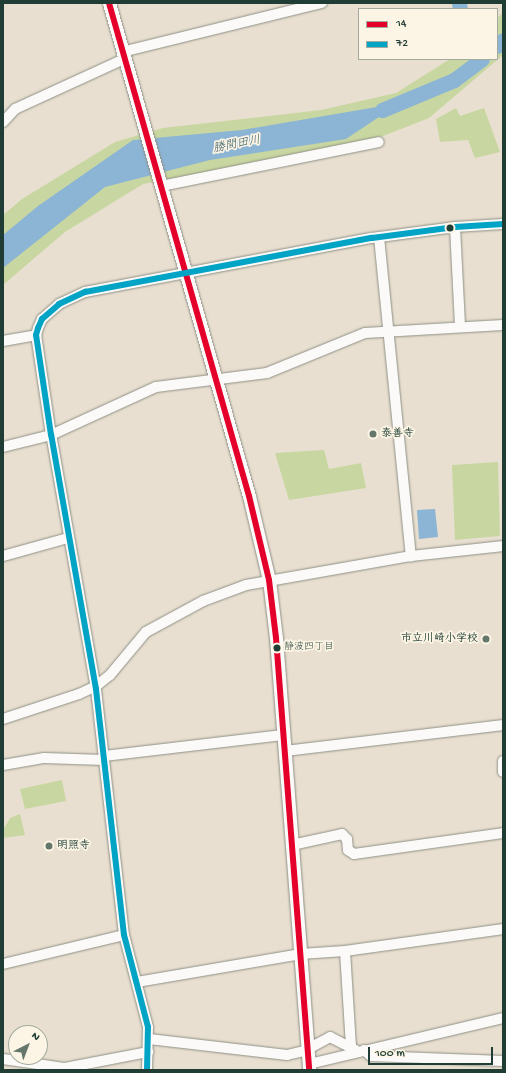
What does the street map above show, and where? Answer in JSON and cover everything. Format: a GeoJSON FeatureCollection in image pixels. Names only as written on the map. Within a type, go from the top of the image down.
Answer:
{"type":"FeatureCollection","features":[{"type":"Feature","properties":{"kind":"main road"},"geometry":{"type":"LineString","coordinates":[[109,3],[214,379],[249,496],[269,580],[276,638],[309,1067]]}},
{"type":"Feature","properties":{"kind":"street"},"geometry":{"type":"LineString","coordinates":[[3,122],[16,109],[123,56],[322,3]]}},
{"type":"Feature","properties":{"kind":"street"},"geometry":{"type":"LineString","coordinates":[[161,186],[379,142]]}},
{"type":"Feature","properties":{"kind":"street"},"geometry":{"type":"LineString","coordinates":[[147,1070],[149,1039],[137,982],[124,935],[96,686],[68,538],[36,336],[42,319],[71,297],[184,272],[379,237],[455,227],[503,224]]}},
{"type":"Feature","properties":{"kind":"street"},"geometry":{"type":"LineString","coordinates":[[455,227],[460,326]]}},
{"type":"Feature","properties":{"kind":"street"},"geometry":{"type":"LineString","coordinates":[[379,237],[387,330],[411,556]]}},
{"type":"Feature","properties":{"kind":"street"},"geometry":{"type":"LineString","coordinates":[[3,447],[51,435],[156,388],[214,379],[249,377],[267,373],[365,333],[387,330],[503,325]]}},
{"type":"Feature","properties":{"kind":"street"},"geometry":{"type":"LineString","coordinates":[[3,341],[36,336]]}},
{"type":"Feature","properties":{"kind":"street"},"geometry":{"type":"LineString","coordinates":[[3,556],[68,538]]}},
{"type":"Feature","properties":{"kind":"street"},"geometry":{"type":"LineString","coordinates":[[3,719],[79,694],[96,686],[110,675],[146,632],[204,601],[246,585],[411,556],[503,546]]}},
{"type":"Feature","properties":{"kind":"street"},"geometry":{"type":"LineString","coordinates":[[285,751],[503,725]]}},
{"type":"Feature","properties":{"kind":"street"},"geometry":{"type":"LineString","coordinates":[[3,764],[44,758],[104,758],[283,735]]}},
{"type":"Feature","properties":{"kind":"street"},"geometry":{"type":"LineString","coordinates":[[503,761],[503,772]]}},
{"type":"Feature","properties":{"kind":"street"},"geometry":{"type":"LineString","coordinates":[[292,845],[342,834],[347,839],[348,850],[354,854],[503,833]]}},
{"type":"Feature","properties":{"kind":"street"},"geometry":{"type":"LineString","coordinates":[[137,982],[300,954],[345,952],[503,929]]}},
{"type":"Feature","properties":{"kind":"street"},"geometry":{"type":"LineString","coordinates":[[3,964],[124,935]]}},
{"type":"Feature","properties":{"kind":"street"},"geometry":{"type":"LineString","coordinates":[[345,952],[357,1049]]}},
{"type":"Feature","properties":{"kind":"street"},"geometry":{"type":"LineString","coordinates":[[309,1067],[357,1049],[503,1018]]}},
{"type":"Feature","properties":{"kind":"street"},"geometry":{"type":"LineString","coordinates":[[149,1039],[287,1055],[307,1049],[330,1037],[371,1056],[503,1061]]}},
{"type":"Feature","properties":{"kind":"street"},"geometry":{"type":"LineString","coordinates":[[3,1059],[65,1068],[148,1052]]}},
{"type":"Feature","properties":{"kind":"green space"},"geometry":{"type":"Polygon","coordinates":[[[503,13],[503,55],[498,59],[498,17],[503,13]]]}},
{"type":"Feature","properties":{"kind":"green space"},"geometry":{"type":"Polygon","coordinates":[[[448,60],[497,60],[429,118],[363,144],[143,184],[65,232],[3,285],[3,215],[22,199],[115,142],[163,128],[321,110],[396,93],[448,60]]]}},
{"type":"Feature","properties":{"kind":"green space"},"geometry":{"type":"Polygon","coordinates":[[[456,108],[460,116],[484,108],[500,152],[475,158],[468,140],[440,142],[436,119],[456,108]]]}},
{"type":"Feature","properties":{"kind":"green space"},"geometry":{"type":"Polygon","coordinates":[[[324,450],[329,469],[361,463],[366,488],[289,500],[275,453],[324,450]]]}},
{"type":"Feature","properties":{"kind":"green space"},"geometry":{"type":"Polygon","coordinates":[[[498,462],[500,536],[455,540],[452,465],[498,462]]]}},
{"type":"Feature","properties":{"kind":"green space"},"geometry":{"type":"Polygon","coordinates":[[[62,780],[66,801],[25,809],[20,789],[62,780]]]}},
{"type":"Feature","properties":{"kind":"green space"},"geometry":{"type":"Polygon","coordinates":[[[20,814],[25,835],[3,838],[3,830],[10,818],[20,814]]]}},
{"type":"Feature","properties":{"kind":"water"},"geometry":{"type":"Polygon","coordinates":[[[400,103],[346,139],[210,160],[105,187],[3,268],[3,235],[38,206],[133,140],[242,130],[400,103]]]}},
{"type":"Feature","properties":{"kind":"water"},"geometry":{"type":"Polygon","coordinates":[[[435,509],[438,537],[419,539],[417,510],[435,509]]]}},
{"type":"Feature","properties":{"kind":"waterway"},"geometry":{"type":"LineString","coordinates":[[459,3],[460,8]]}},
{"type":"Feature","properties":{"kind":"waterway","name":"勝間田川"},"geometry":{"type":"LineString","coordinates":[[498,45],[503,40]]}},
{"type":"Feature","properties":{"kind":"waterway","name":"勝間田川"},"geometry":{"type":"LineString","coordinates":[[382,110],[454,80],[481,60]]}},
{"type":"Feature","properties":{"kind":"transit line","name":"14"},"geometry":{"type":"LineString","coordinates":[[109,3],[249,496],[269,580],[276,638],[309,1070]]}},
{"type":"Feature","properties":{"kind":"transit line","name":"72"},"geometry":{"type":"LineString","coordinates":[[147,1070],[148,1027],[124,935],[96,689],[51,435],[36,335],[38,328],[42,319],[59,304],[85,292],[372,238],[455,227],[503,224]]}},
{"type":"Feature","properties":{"kind":"place","name":"泰善寺"},"geometry":{"type":"Point","coordinates":[373,434]}},
{"type":"Feature","properties":{"kind":"place","name":"市立川崎小学校"},"geometry":{"type":"Point","coordinates":[486,639]}},
{"type":"Feature","properties":{"kind":"place","name":"静波四丁目"},"geometry":{"type":"Point","coordinates":[277,648]}},
{"type":"Feature","properties":{"kind":"place","name":"明照寺"},"geometry":{"type":"Point","coordinates":[49,846]}}]}
